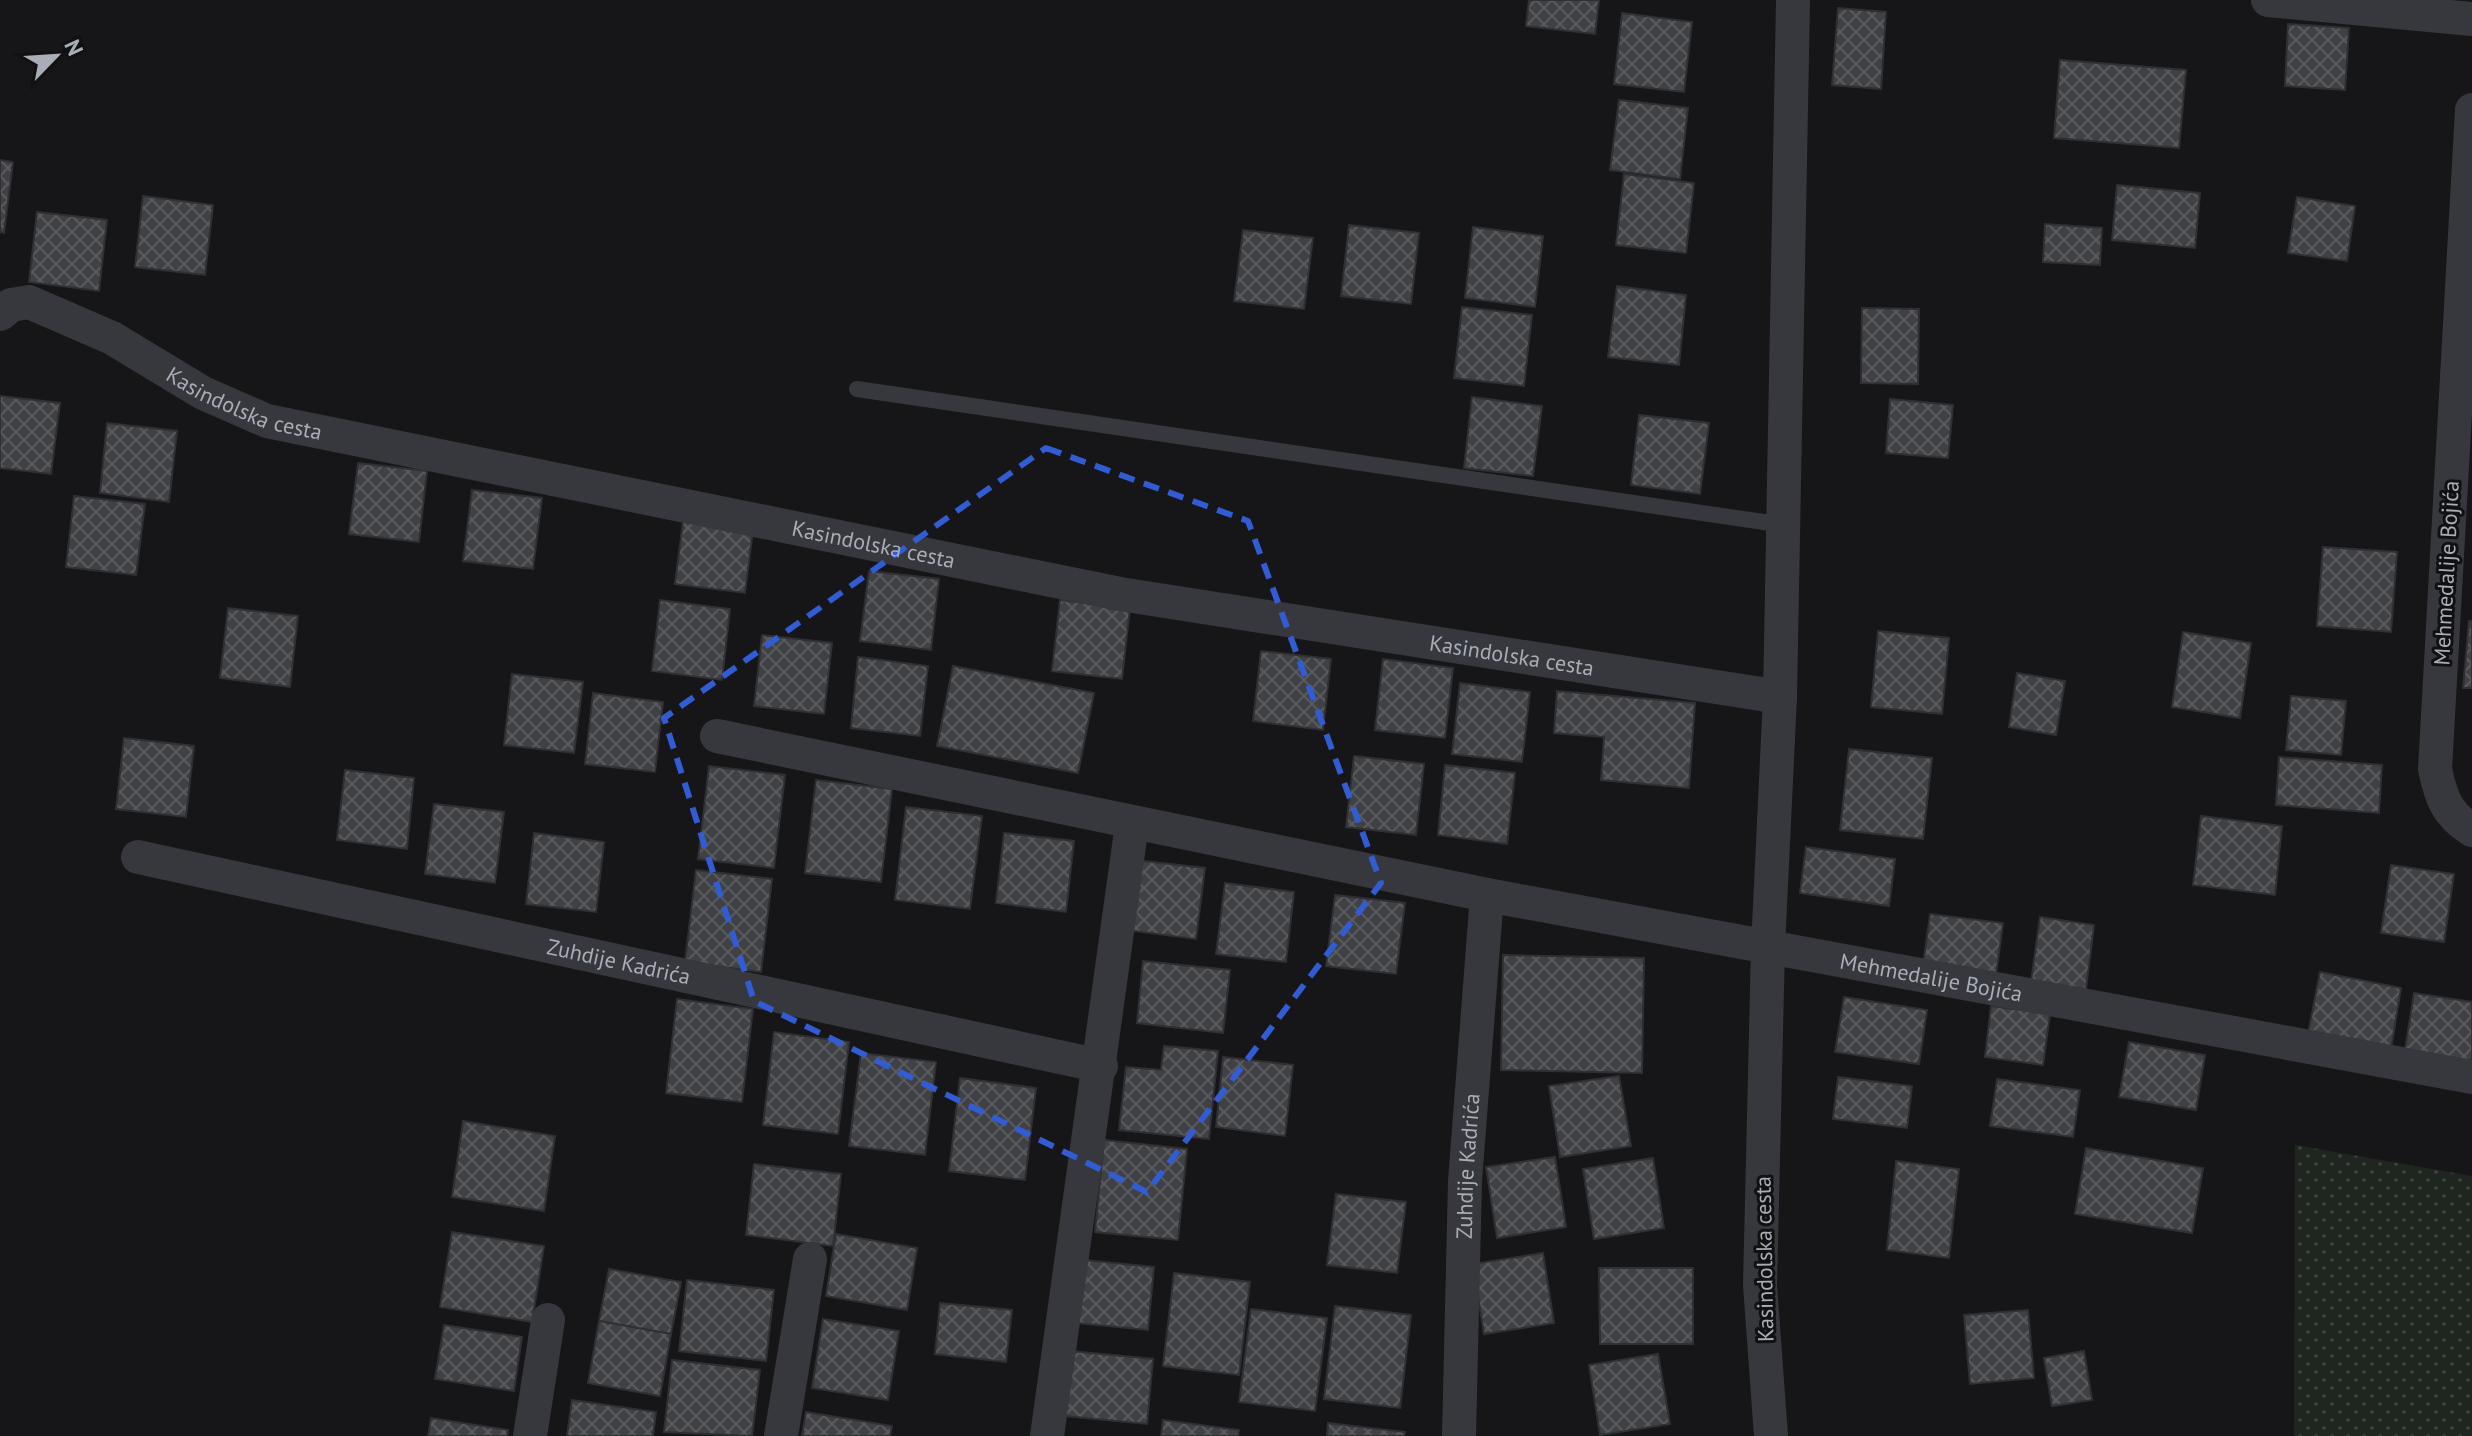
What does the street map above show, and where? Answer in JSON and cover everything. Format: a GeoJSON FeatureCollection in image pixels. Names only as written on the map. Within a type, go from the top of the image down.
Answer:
{"type":"FeatureCollection","features":[{"type":"Feature","properties":{"kind":"street","name":"Kasindolska cesta"},"geometry":{"type":"LineString","coordinates":[[1771,1436],[1760,1285],[1768,947],[1780,697],[1793,0]]}},
{"type":"Feature","properties":{"kind":"street"},"geometry":{"type":"LineString","coordinates":[[2268,0],[2472,19]]}},
{"type":"Feature","properties":{"kind":"street","name":"Mehmedalije Bojića"},"geometry":{"type":"LineString","coordinates":[[2472,110],[2435,769],[2442,802],[2458,821],[2472,830]]}},
{"type":"Feature","properties":{"kind":"street","name":"Kasindolska cesta"},"geometry":{"type":"LineString","coordinates":[[0,314],[11,305],[29,302],[112,338],[203,393],[267,421],[1120,594],[1780,697]]}},
{"type":"Feature","properties":{"kind":"street"},"geometry":{"type":"LineString","coordinates":[[717,736],[1132,824],[1768,947]]}},
{"type":"Feature","properties":{"kind":"street"},"geometry":{"type":"LineString","coordinates":[[1047,1436],[1101,1066],[1132,824]]}},
{"type":"Feature","properties":{"kind":"street","name":"Zuhdije Kadrića"},"geometry":{"type":"LineString","coordinates":[[138,857],[1101,1066]]}},
{"type":"Feature","properties":{"kind":"street","name":"Zuhdije Kadrića"},"geometry":{"type":"LineString","coordinates":[[1459,1436],[1465,1181],[1487,895]]}},
{"type":"Feature","properties":{"kind":"street","name":"Mehmedalije Bojića"},"geometry":{"type":"LineString","coordinates":[[1768,947],[2472,1077]]}},
{"type":"Feature","properties":{"kind":"street"},"geometry":{"type":"LineString","coordinates":[[781,1436],[810,1259]]}},
{"type":"Feature","properties":{"kind":"street"},"geometry":{"type":"LineString","coordinates":[[530,1436],[548,1320]]}},
{"type":"Feature","properties":{"kind":"lane"},"geometry":{"type":"LineString","coordinates":[[857,389],[1784,525]]}},
{"type":"Feature","properties":{"kind":"highlighted area"},"geometry":{"type":"Polygon","coordinates":[[[1046,448],[1248,521],[1381,883],[1147,1192],[754,1001],[664,718],[1046,448]]]}},
{"type":"Feature","properties":{"kind":"shaded area"},"geometry":{"type":"Polygon","coordinates":[[[2295,1145],[2472,1176],[2472,1436],[2294,1436],[2295,1145]]]}},
{"type":"Feature","properties":{"kind":"building"},"geometry":{"type":"Polygon","coordinates":[[[1529,0],[1599,0],[1595,34],[1526,26],[1529,0]]]}},
{"type":"Feature","properties":{"kind":"building"},"geometry":{"type":"Polygon","coordinates":[[[1838,8],[1886,12],[1881,89],[1832,85],[1838,8]]]}},
{"type":"Feature","properties":{"kind":"building"},"geometry":{"type":"Polygon","coordinates":[[[1622,13],[1692,22],[1684,92],[1614,84],[1622,13]]]}},
{"type":"Feature","properties":{"kind":"building"},"geometry":{"type":"Polygon","coordinates":[[[2288,24],[2349,28],[2345,90],[2285,86],[2288,24]]]}},
{"type":"Feature","properties":{"kind":"building"},"geometry":{"type":"Polygon","coordinates":[[[2060,60],[2186,70],[2179,148],[2054,138],[2060,60]]]}},
{"type":"Feature","properties":{"kind":"building"},"geometry":{"type":"Polygon","coordinates":[[[1619,100],[1688,108],[1680,179],[1610,170],[1619,100]]]}},
{"type":"Feature","properties":{"kind":"building"},"geometry":{"type":"Polygon","coordinates":[[[0,160],[13,162],[4,233],[0,232],[0,160]]]}},
{"type":"Feature","properties":{"kind":"building"},"geometry":{"type":"Polygon","coordinates":[[[1624,174],[1694,183],[1686,253],[1616,245],[1624,174]]]}},
{"type":"Feature","properties":{"kind":"building"},"geometry":{"type":"Polygon","coordinates":[[[2117,185],[2200,193],[2195,248],[2112,240],[2117,185]]]}},
{"type":"Feature","properties":{"kind":"building"},"geometry":{"type":"Polygon","coordinates":[[[143,196],[213,205],[205,275],[135,267],[143,196]]]}},
{"type":"Feature","properties":{"kind":"building"},"geometry":{"type":"Polygon","coordinates":[[[2297,197],[2355,206],[2347,261],[2288,253],[2297,197]]]}},
{"type":"Feature","properties":{"kind":"building"},"geometry":{"type":"Polygon","coordinates":[[[37,212],[107,220],[99,291],[29,282],[37,212]]]}},
{"type":"Feature","properties":{"kind":"building"},"geometry":{"type":"Polygon","coordinates":[[[2045,224],[2102,228],[2100,265],[2043,262],[2045,224]]]}},
{"type":"Feature","properties":{"kind":"building"},"geometry":{"type":"Polygon","coordinates":[[[1349,225],[1419,233],[1411,304],[1341,296],[1349,225]]]}},
{"type":"Feature","properties":{"kind":"building"},"geometry":{"type":"Polygon","coordinates":[[[1473,227],[1543,236],[1535,307],[1465,298],[1473,227]]]}},
{"type":"Feature","properties":{"kind":"building"},"geometry":{"type":"Polygon","coordinates":[[[1243,230],[1313,238],[1304,309],[1234,301],[1243,230]]]}},
{"type":"Feature","properties":{"kind":"building"},"geometry":{"type":"Polygon","coordinates":[[[1617,286],[1686,295],[1679,365],[1608,357],[1617,286]]]}},
{"type":"Feature","properties":{"kind":"building"},"geometry":{"type":"Polygon","coordinates":[[[1462,307],[1532,315],[1524,386],[1454,378],[1462,307]]]}},
{"type":"Feature","properties":{"kind":"building"},"geometry":{"type":"Polygon","coordinates":[[[1862,308],[1919,309],[1918,384],[1861,383],[1862,308]]]}},
{"type":"Feature","properties":{"kind":"building"},"geometry":{"type":"Polygon","coordinates":[[[0,396],[60,403],[51,474],[0,468],[0,396]]]}},
{"type":"Feature","properties":{"kind":"building"},"geometry":{"type":"Polygon","coordinates":[[[1472,397],[1542,406],[1533,476],[1464,468],[1472,397]]]}},
{"type":"Feature","properties":{"kind":"building"},"geometry":{"type":"Polygon","coordinates":[[[1890,399],[1953,405],[1948,458],[1886,453],[1890,399]]]}},
{"type":"Feature","properties":{"kind":"building"},"geometry":{"type":"Polygon","coordinates":[[[1639,415],[1709,423],[1700,494],[1631,485],[1639,415]]]}},
{"type":"Feature","properties":{"kind":"building"},"geometry":{"type":"Polygon","coordinates":[[[107,423],[177,431],[169,502],[100,493],[107,423]]]}},
{"type":"Feature","properties":{"kind":"building"},"geometry":{"type":"Polygon","coordinates":[[[358,463],[427,471],[419,542],[349,534],[358,463]]]}},
{"type":"Feature","properties":{"kind":"building"},"geometry":{"type":"Polygon","coordinates":[[[472,490],[542,498],[533,569],[463,561],[472,490]]]}},
{"type":"Feature","properties":{"kind":"building"},"geometry":{"type":"Polygon","coordinates":[[[74,496],[145,504],[136,575],[66,567],[74,496]]]}},
{"type":"Feature","properties":{"kind":"building"},"geometry":{"type":"Polygon","coordinates":[[[684,514],[754,522],[745,593],[675,584],[684,514]]]}},
{"type":"Feature","properties":{"kind":"building"},"geometry":{"type":"Polygon","coordinates":[[[2323,547],[2397,552],[2391,632],[2317,626],[2323,547]]]}},
{"type":"Feature","properties":{"kind":"building"},"geometry":{"type":"Polygon","coordinates":[[[869,571],[939,579],[931,650],[860,641],[869,571]]]}},
{"type":"Feature","properties":{"kind":"building"},"geometry":{"type":"Polygon","coordinates":[[[660,600],[730,609],[722,680],[652,671],[660,600]]]}},
{"type":"Feature","properties":{"kind":"building"},"geometry":{"type":"Polygon","coordinates":[[[1060,600],[1130,608],[1122,679],[1052,671],[1060,600]]]}},
{"type":"Feature","properties":{"kind":"building"},"geometry":{"type":"Polygon","coordinates":[[[228,608],[298,616],[290,687],[220,678],[228,608]]]}},
{"type":"Feature","properties":{"kind":"building"},"geometry":{"type":"Polygon","coordinates":[[[2469,621],[2472,621],[2472,688],[2463,688],[2469,621]]]}},
{"type":"Feature","properties":{"kind":"building"},"geometry":{"type":"Polygon","coordinates":[[[1878,631],[1949,638],[1942,714],[1871,707],[1878,631]]]}},
{"type":"Feature","properties":{"kind":"building"},"geometry":{"type":"Polygon","coordinates":[[[2183,632],[2251,643],[2240,718],[2172,707],[2183,632]]]}},
{"type":"Feature","properties":{"kind":"building"},"geometry":{"type":"Polygon","coordinates":[[[762,635],[832,643],[824,714],[754,706],[762,635]]]}},
{"type":"Feature","properties":{"kind":"building"},"geometry":{"type":"Polygon","coordinates":[[[1261,651],[1331,659],[1323,730],[1253,721],[1261,651]]]}},
{"type":"Feature","properties":{"kind":"building"},"geometry":{"type":"Polygon","coordinates":[[[858,657],[928,666],[920,736],[851,728],[858,657]]]}},
{"type":"Feature","properties":{"kind":"building"},"geometry":{"type":"Polygon","coordinates":[[[1383,659],[1453,668],[1445,738],[1375,730],[1383,659]]]}},
{"type":"Feature","properties":{"kind":"building"},"geometry":{"type":"Polygon","coordinates":[[[953,666],[1094,693],[1078,773],[937,746],[953,666]]]}},
{"type":"Feature","properties":{"kind":"building"},"geometry":{"type":"Polygon","coordinates":[[[2017,673],[2065,681],[2056,735],[2009,727],[2017,673]]]}},
{"type":"Feature","properties":{"kind":"building"},"geometry":{"type":"Polygon","coordinates":[[[512,674],[583,682],[574,753],[504,745],[512,674]]]}},
{"type":"Feature","properties":{"kind":"building"},"geometry":{"type":"Polygon","coordinates":[[[1460,683],[1530,692],[1522,762],[1452,754],[1460,683]]]}},
{"type":"Feature","properties":{"kind":"building"},"geometry":{"type":"Polygon","coordinates":[[[1557,691],[1695,703],[1689,788],[1601,780],[1604,737],[1554,733],[1557,691]]]}},
{"type":"Feature","properties":{"kind":"building"},"geometry":{"type":"Polygon","coordinates":[[[593,693],[663,702],[655,772],[585,764],[593,693]]]}},
{"type":"Feature","properties":{"kind":"building"},"geometry":{"type":"Polygon","coordinates":[[[2291,696],[2346,701],[2341,755],[2286,750],[2291,696]]]}},
{"type":"Feature","properties":{"kind":"building"},"geometry":{"type":"Polygon","coordinates":[[[124,738],[194,746],[186,817],[116,809],[124,738]]]}},
{"type":"Feature","properties":{"kind":"building"},"geometry":{"type":"Polygon","coordinates":[[[1849,749],[1932,758],[1923,839],[1840,830],[1849,749]]]}},
{"type":"Feature","properties":{"kind":"building"},"geometry":{"type":"Polygon","coordinates":[[[1354,756],[1424,764],[1416,835],[1346,827],[1354,756]]]}},
{"type":"Feature","properties":{"kind":"building"},"geometry":{"type":"Polygon","coordinates":[[[2279,757],[2382,765],[2379,813],[2276,805],[2279,757]]]}},
{"type":"Feature","properties":{"kind":"building"},"geometry":{"type":"Polygon","coordinates":[[[1445,765],[1515,773],[1507,844],[1438,835],[1445,765]]]}},
{"type":"Feature","properties":{"kind":"building"},"geometry":{"type":"Polygon","coordinates":[[[709,766],[785,775],[774,868],[698,859],[709,766]]]}},
{"type":"Feature","properties":{"kind":"building"},"geometry":{"type":"Polygon","coordinates":[[[345,770],[414,778],[407,849],[337,840],[345,770]]]}},
{"type":"Feature","properties":{"kind":"building"},"geometry":{"type":"Polygon","coordinates":[[[816,780],[892,789],[881,882],[805,873],[816,780]]]}},
{"type":"Feature","properties":{"kind":"building"},"geometry":{"type":"Polygon","coordinates":[[[434,804],[504,812],[495,883],[425,874],[434,804]]]}},
{"type":"Feature","properties":{"kind":"building"},"geometry":{"type":"Polygon","coordinates":[[[906,807],[982,816],[970,909],[895,900],[906,807]]]}},
{"type":"Feature","properties":{"kind":"building"},"geometry":{"type":"Polygon","coordinates":[[[2201,816],[2282,826],[2275,895],[2193,885],[2201,816]]]}},
{"type":"Feature","properties":{"kind":"building"},"geometry":{"type":"Polygon","coordinates":[[[534,833],[604,842],[596,912],[526,904],[534,833]]]}},
{"type":"Feature","properties":{"kind":"building"},"geometry":{"type":"Polygon","coordinates":[[[1004,833],[1074,841],[1066,912],[996,903],[1004,833]]]}},
{"type":"Feature","properties":{"kind":"building"},"geometry":{"type":"Polygon","coordinates":[[[1806,847],[1895,859],[1889,906],[1800,893],[1806,847]]]}},
{"type":"Feature","properties":{"kind":"building"},"geometry":{"type":"Polygon","coordinates":[[[1135,860],[1205,868],[1196,939],[1126,930],[1135,860]]]}},
{"type":"Feature","properties":{"kind":"building"},"geometry":{"type":"Polygon","coordinates":[[[2391,865],[2454,874],[2444,942],[2381,933],[2391,865]]]}},
{"type":"Feature","properties":{"kind":"building"},"geometry":{"type":"Polygon","coordinates":[[[696,870],[772,879],[761,972],[685,962],[696,870]]]}},
{"type":"Feature","properties":{"kind":"building"},"geometry":{"type":"Polygon","coordinates":[[[1225,883],[1294,892],[1286,962],[1216,954],[1225,883]]]}},
{"type":"Feature","properties":{"kind":"building"},"geometry":{"type":"Polygon","coordinates":[[[1335,895],[1405,903],[1396,974],[1326,966],[1335,895]]]}},
{"type":"Feature","properties":{"kind":"building"},"geometry":{"type":"Polygon","coordinates":[[[1930,914],[2003,923],[1996,975],[1923,966],[1930,914]]]}},
{"type":"Feature","properties":{"kind":"building"},"geometry":{"type":"Polygon","coordinates":[[[2040,917],[2094,925],[2086,989],[2031,982],[2040,917]]]}},
{"type":"Feature","properties":{"kind":"building"},"geometry":{"type":"Polygon","coordinates":[[[1503,955],[1644,958],[1642,1073],[1501,1070],[1503,955]]]}},
{"type":"Feature","properties":{"kind":"building"},"geometry":{"type":"Polygon","coordinates":[[[1143,961],[1230,970],[1223,1033],[1137,1023],[1143,961]]]}},
{"type":"Feature","properties":{"kind":"building"},"geometry":{"type":"Polygon","coordinates":[[[2320,972],[2401,988],[2391,1049],[2308,1034],[2320,972]]]}},
{"type":"Feature","properties":{"kind":"building"},"geometry":{"type":"Polygon","coordinates":[[[2414,993],[2472,1002],[2472,1060],[2404,1056],[2414,993]]]}},
{"type":"Feature","properties":{"kind":"building"},"geometry":{"type":"Polygon","coordinates":[[[1844,997],[1927,1010],[1919,1064],[1835,1052],[1844,997]]]}},
{"type":"Feature","properties":{"kind":"building"},"geometry":{"type":"Polygon","coordinates":[[[677,999],[753,1009],[742,1102],[666,1093],[677,999]]]}},
{"type":"Feature","properties":{"kind":"building"},"geometry":{"type":"Polygon","coordinates":[[[1991,1006],[2050,1014],[2043,1065],[1985,1057],[1991,1006]]]}},
{"type":"Feature","properties":{"kind":"building"},"geometry":{"type":"Polygon","coordinates":[[[774,1032],[849,1042],[838,1134],[763,1125],[774,1032]]]}},
{"type":"Feature","properties":{"kind":"building"},"geometry":{"type":"Polygon","coordinates":[[[2129,1042],[2205,1055],[2196,1110],[2119,1097],[2129,1042]]]}},
{"type":"Feature","properties":{"kind":"building"},"geometry":{"type":"Polygon","coordinates":[[[1164,1046],[1218,1051],[1209,1139],[1119,1130],[1126,1067],[1161,1070],[1164,1046]]]}},
{"type":"Feature","properties":{"kind":"building"},"geometry":{"type":"Polygon","coordinates":[[[861,1053],[936,1062],[925,1155],[849,1146],[861,1053]]]}},
{"type":"Feature","properties":{"kind":"building"},"geometry":{"type":"Polygon","coordinates":[[[1223,1057],[1293,1065],[1285,1136],[1216,1127],[1223,1057]]]}},
{"type":"Feature","properties":{"kind":"building"},"geometry":{"type":"Polygon","coordinates":[[[1619,1076],[1631,1146],[1560,1157],[1549,1086],[1619,1076]]]}},
{"type":"Feature","properties":{"kind":"building"},"geometry":{"type":"Polygon","coordinates":[[[1838,1077],[1912,1086],[1907,1128],[1833,1119],[1838,1077]]]}},
{"type":"Feature","properties":{"kind":"building"},"geometry":{"type":"Polygon","coordinates":[[[960,1078],[1036,1088],[1025,1180],[949,1171],[960,1078]]]}},
{"type":"Feature","properties":{"kind":"building"},"geometry":{"type":"Polygon","coordinates":[[[1997,1079],[2080,1090],[2073,1137],[1990,1126],[1997,1079]]]}},
{"type":"Feature","properties":{"kind":"building"},"geometry":{"type":"Polygon","coordinates":[[[463,1121],[555,1136],[544,1211],[452,1197],[463,1121]]]}},
{"type":"Feature","properties":{"kind":"building"},"geometry":{"type":"Polygon","coordinates":[[[1104,1140],[1187,1149],[1178,1240],[1095,1232],[1104,1140]]]}},
{"type":"Feature","properties":{"kind":"building"},"geometry":{"type":"Polygon","coordinates":[[[2086,1148],[2203,1168],[2192,1233],[2075,1214],[2086,1148]]]}},
{"type":"Feature","properties":{"kind":"building"},"geometry":{"type":"Polygon","coordinates":[[[1555,1157],[1566,1227],[1497,1238],[1486,1167],[1555,1157]]]}},
{"type":"Feature","properties":{"kind":"building"},"geometry":{"type":"Polygon","coordinates":[[[1653,1158],[1664,1228],[1594,1239],[1583,1169],[1653,1158]]]}},
{"type":"Feature","properties":{"kind":"building"},"geometry":{"type":"Polygon","coordinates":[[[1896,1161],[1959,1169],[1949,1258],[1887,1250],[1896,1161]]]}},
{"type":"Feature","properties":{"kind":"building"},"geometry":{"type":"Polygon","coordinates":[[[754,1164],[841,1174],[833,1246],[746,1235],[754,1164]]]}},
{"type":"Feature","properties":{"kind":"building"},"geometry":{"type":"Polygon","coordinates":[[[1336,1194],[1406,1202],[1397,1273],[1327,1265],[1336,1194]]]}},
{"type":"Feature","properties":{"kind":"building"},"geometry":{"type":"Polygon","coordinates":[[[452,1232],[544,1246],[532,1322],[440,1307],[452,1232]]]}},
{"type":"Feature","properties":{"kind":"building"},"geometry":{"type":"Polygon","coordinates":[[[836,1234],[917,1248],[907,1310],[826,1296],[836,1234]]]}},
{"type":"Feature","properties":{"kind":"building"},"geometry":{"type":"Polygon","coordinates":[[[1543,1253],[1554,1323],[1484,1334],[1473,1264],[1543,1253]]]}},
{"type":"Feature","properties":{"kind":"building"},"geometry":{"type":"Polygon","coordinates":[[[1074,1259],[1154,1267],[1148,1330],[1067,1322],[1074,1259]]]}},
{"type":"Feature","properties":{"kind":"building"},"geometry":{"type":"Polygon","coordinates":[[[1599,1268],[1693,1268],[1693,1344],[1600,1344],[1599,1268]]]}},
{"type":"Feature","properties":{"kind":"building"},"geometry":{"type":"Polygon","coordinates":[[[609,1269],[681,1282],[671,1334],[599,1321],[609,1269]]]}},
{"type":"Feature","properties":{"kind":"building"},"geometry":{"type":"Polygon","coordinates":[[[1174,1273],[1250,1282],[1239,1375],[1163,1366],[1174,1273]]]}},
{"type":"Feature","properties":{"kind":"building"},"geometry":{"type":"Polygon","coordinates":[[[687,1280],[774,1290],[766,1361],[679,1351],[687,1280]]]}},
{"type":"Feature","properties":{"kind":"building"},"geometry":{"type":"Polygon","coordinates":[[[940,1303],[1012,1310],[1006,1362],[935,1354],[940,1303]]]}},
{"type":"Feature","properties":{"kind":"building"},"geometry":{"type":"Polygon","coordinates":[[[1335,1306],[1411,1315],[1400,1408],[1324,1399],[1335,1306]]]}},
{"type":"Feature","properties":{"kind":"building"},"geometry":{"type":"Polygon","coordinates":[[[1251,1309],[1327,1318],[1315,1411],[1239,1402],[1251,1309]]]}},
{"type":"Feature","properties":{"kind":"building"},"geometry":{"type":"Polygon","coordinates":[[[2028,1310],[2034,1378],[1970,1384],[1964,1315],[2028,1310]]]}},
{"type":"Feature","properties":{"kind":"building"},"geometry":{"type":"Polygon","coordinates":[[[823,1319],[899,1331],[888,1400],[812,1388],[823,1319]]]}},
{"type":"Feature","properties":{"kind":"building"},"geometry":{"type":"Polygon","coordinates":[[[599,1321],[671,1334],[660,1396],[588,1383],[599,1321]]]}},
{"type":"Feature","properties":{"kind":"building"},"geometry":{"type":"Polygon","coordinates":[[[444,1325],[522,1337],[514,1391],[435,1379],[444,1325]]]}},
{"type":"Feature","properties":{"kind":"building"},"geometry":{"type":"Polygon","coordinates":[[[1071,1351],[1153,1359],[1147,1424],[1065,1416],[1071,1351]]]}},
{"type":"Feature","properties":{"kind":"building"},"geometry":{"type":"Polygon","coordinates":[[[2084,1351],[2092,1400],[2052,1406],[2044,1358],[2084,1351]]]}},
{"type":"Feature","properties":{"kind":"building"},"geometry":{"type":"Polygon","coordinates":[[[1658,1354],[1670,1424],[1600,1435],[1589,1365],[1658,1354]]]}},
{"type":"Feature","properties":{"kind":"building"},"geometry":{"type":"Polygon","coordinates":[[[672,1360],[760,1370],[752,1436],[664,1432],[672,1360]]]}},
{"type":"Feature","properties":{"kind":"building"},"geometry":{"type":"Polygon","coordinates":[[[572,1400],[656,1412],[653,1436],[567,1436],[572,1400]]]}},
{"type":"Feature","properties":{"kind":"building"},"geometry":{"type":"Polygon","coordinates":[[[806,1412],[892,1426],[890,1436],[802,1436],[806,1412]]]}},
{"type":"Feature","properties":{"kind":"building"},"geometry":{"type":"Polygon","coordinates":[[[431,1418],[508,1430],[507,1436],[428,1436],[431,1418]]]}},
{"type":"Feature","properties":{"kind":"building"},"geometry":{"type":"Polygon","coordinates":[[[1163,1420],[1239,1430],[1238,1436],[1161,1436],[1163,1420]]]}},
{"type":"Feature","properties":{"kind":"building"},"geometry":{"type":"Polygon","coordinates":[[[1328,1423],[1405,1432],[1404,1436],[1327,1436],[1328,1423]]]}}]}
